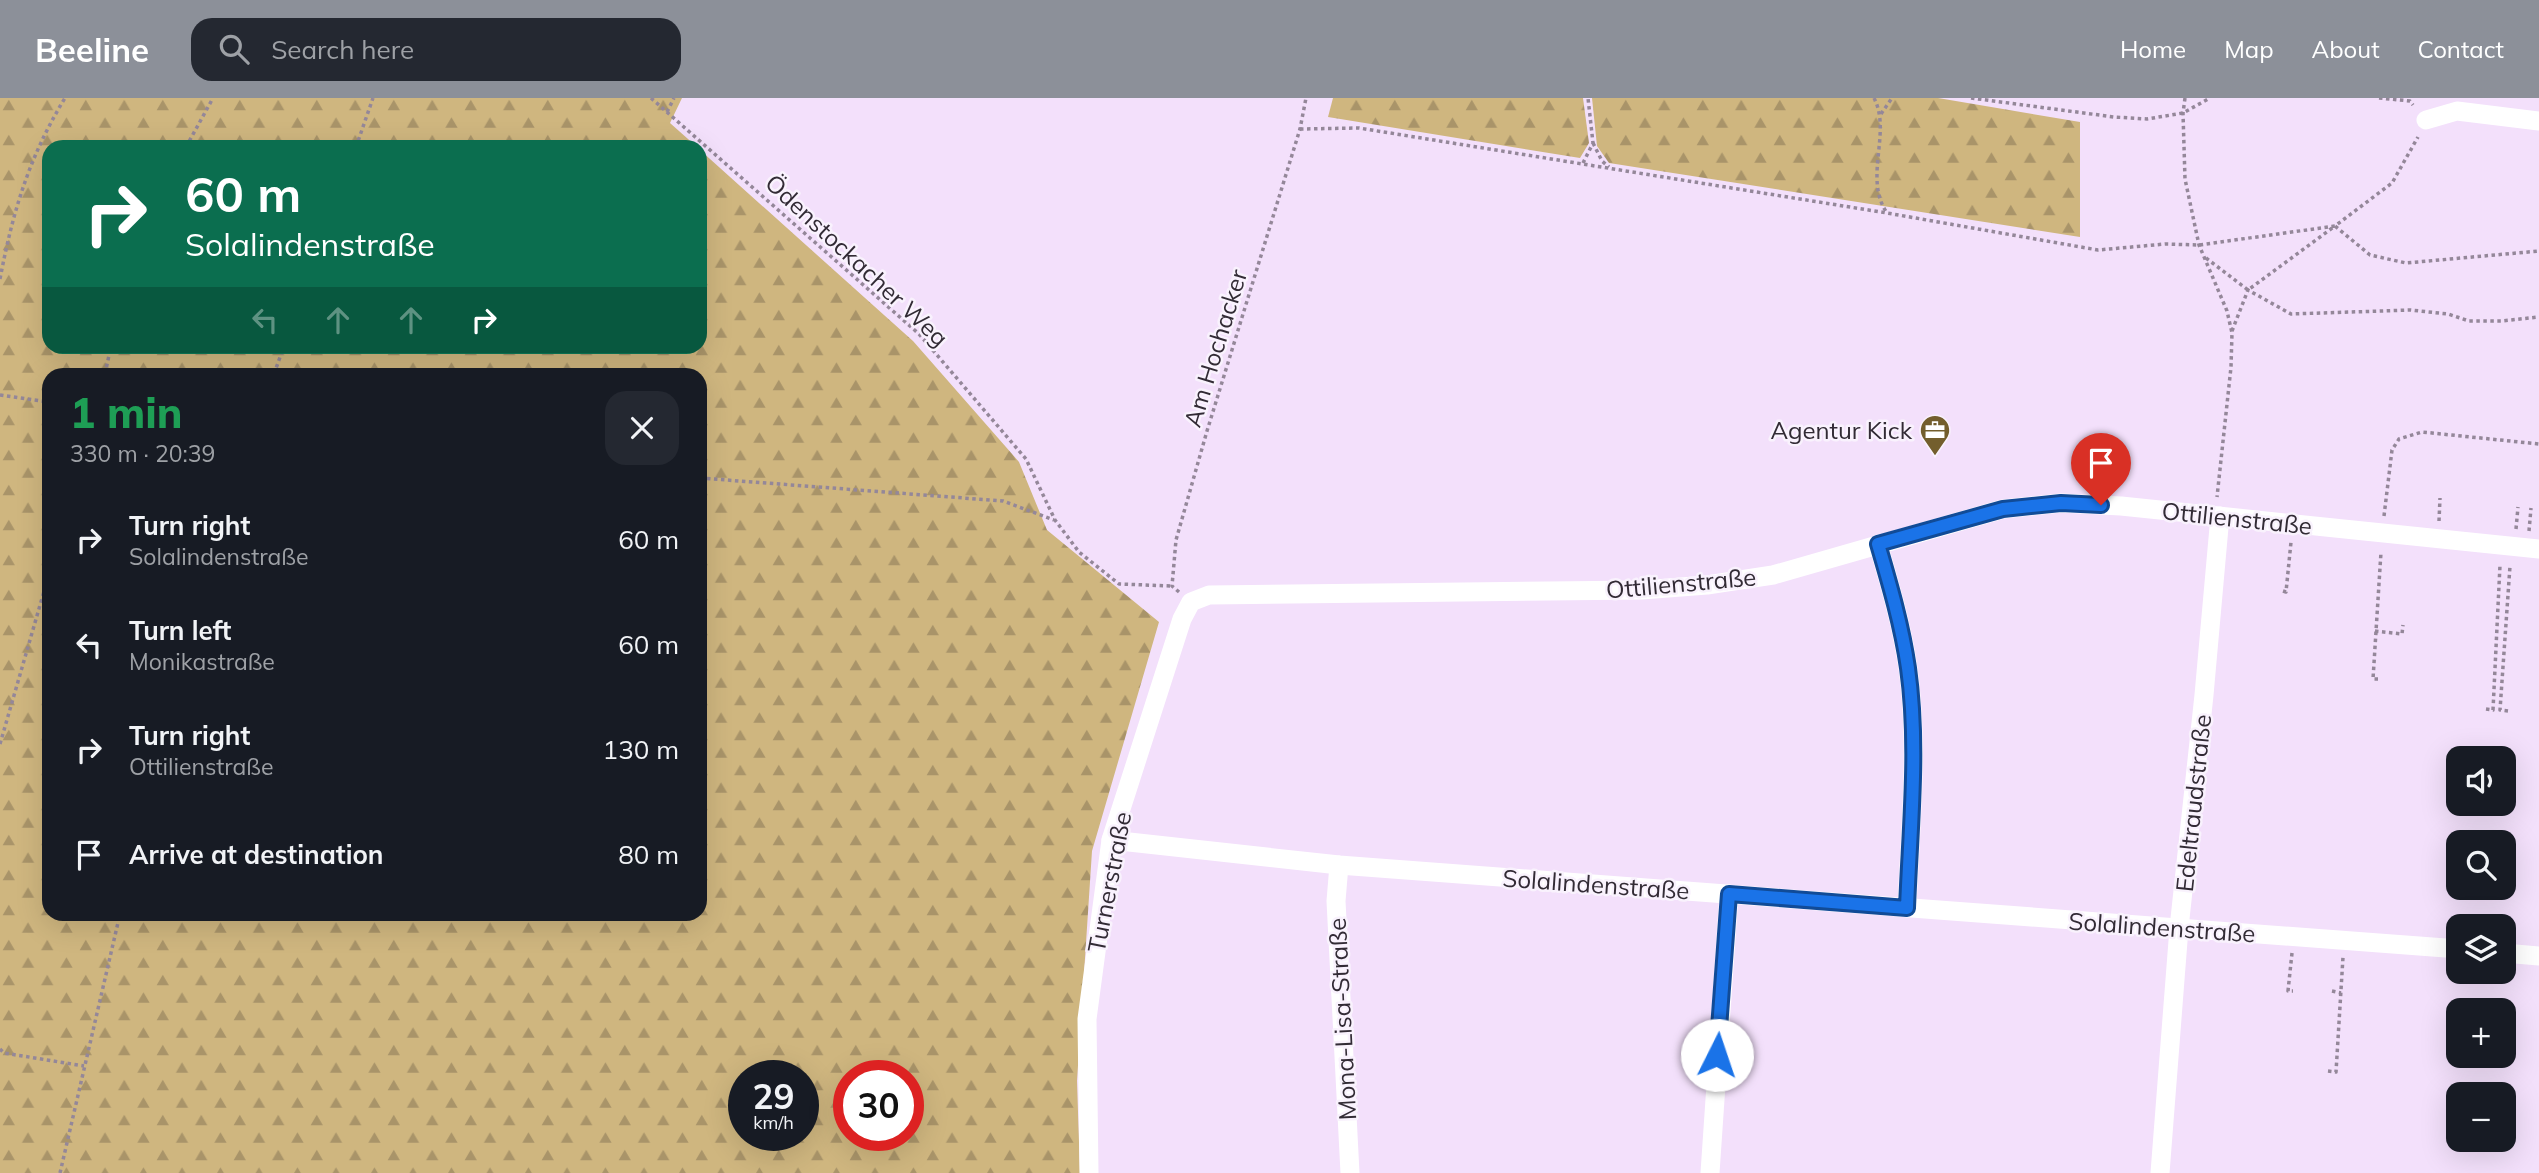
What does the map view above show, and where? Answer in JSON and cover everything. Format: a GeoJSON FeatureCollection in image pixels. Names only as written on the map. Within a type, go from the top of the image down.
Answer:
{"type":"FeatureCollection","features":[{"type":"Feature","properties":{"kind":"street"},"geometry":{"type":"LineString","coordinates":[[2426,120],[2457,111],[2539,121]]}},
{"type":"Feature","properties":{"kind":"street","name":"Ottilienstraße"},"geometry":{"type":"LineString","coordinates":[[1191,602],[1209,595],[1642,590],[1707,586],[1773,575],[2003,509],[2061,503],[2121,506],[2539,549]]}},
{"type":"Feature","properties":{"kind":"street","name":"Edeltraudstraße"},"geometry":{"type":"LineString","coordinates":[[2160,1173],[2179,928],[2220,516]]}},
{"type":"Feature","properties":{"kind":"street"},"geometry":{"type":"LineString","coordinates":[[1878,544],[1899,614],[1909,670],[1912,737],[1907,908]]}},
{"type":"Feature","properties":{"kind":"street","name":"Turnerstraße"},"geometry":{"type":"LineString","coordinates":[[1089,1173],[1087,1019],[1111,840],[1182,619],[1191,602]]}},
{"type":"Feature","properties":{"kind":"street","name":"Solalindenstraße"},"geometry":{"type":"LineString","coordinates":[[1111,840],[1339,865],[2446,948]]}},
{"type":"Feature","properties":{"kind":"street","name":"Mona-Lisa-Straße"},"geometry":{"type":"LineString","coordinates":[[1339,865],[1336,901],[1350,1173]]}},
{"type":"Feature","properties":{"kind":"street"},"geometry":{"type":"LineString","coordinates":[[1710,1173],[1729,894]]}},
{"type":"Feature","properties":{"kind":"street"},"geometry":{"type":"LineString","coordinates":[[2516,954],[2539,956]]}},
{"type":"Feature","properties":{"kind":"path"},"geometry":{"type":"LineString","coordinates":[[43,140],[65,98]]}},
{"type":"Feature","properties":{"kind":"path"},"geometry":{"type":"LineString","coordinates":[[190,140],[213,98]]}},
{"type":"Feature","properties":{"kind":"path"},"geometry":{"type":"LineString","coordinates":[[358,140],[373,98]]}},
{"type":"Feature","properties":{"kind":"path","name":"Ödenstockacher Weg"},"geometry":{"type":"LineString","coordinates":[[651,98],[699,140]]}},
{"type":"Feature","properties":{"kind":"path"},"geometry":{"type":"LineString","coordinates":[[667,112],[674,98]]}},
{"type":"Feature","properties":{"kind":"path","name":"Am Hochacker"},"geometry":{"type":"LineString","coordinates":[[1172,586],[1176,540],[1300,129],[1306,98]]}},
{"type":"Feature","properties":{"kind":"path"},"geometry":{"type":"LineString","coordinates":[[1588,98],[1593,144],[1602,161],[1610,168]]}},
{"type":"Feature","properties":{"kind":"path"},"geometry":{"type":"LineString","coordinates":[[1874,98],[1881,116],[1878,201],[1886,213]]}},
{"type":"Feature","properties":{"kind":"path"},"geometry":{"type":"LineString","coordinates":[[1881,116],[1892,98]]}},
{"type":"Feature","properties":{"kind":"path"},"geometry":{"type":"LineString","coordinates":[[1971,98],[2147,119],[2183,113],[2210,98]]}},
{"type":"Feature","properties":{"kind":"path"},"geometry":{"type":"LineString","coordinates":[[2185,98],[2185,178],[2199,245],[2227,312],[2232,333],[2231,367],[2216,503],[2220,516]]}},
{"type":"Feature","properties":{"kind":"path"},"geometry":{"type":"LineString","coordinates":[[2232,333],[2248,290],[2392,183],[2426,120],[2410,101],[2379,98]]}},
{"type":"Feature","properties":{"kind":"path"},"geometry":{"type":"LineString","coordinates":[[1300,129],[1359,128],[2098,250],[2165,244],[2199,245],[2335,226],[2370,255],[2406,263],[2539,251]]}},
{"type":"Feature","properties":{"kind":"path"},"geometry":{"type":"LineString","coordinates":[[0,279],[11,224],[27,172],[42,143]]}},
{"type":"Feature","properties":{"kind":"path"},"geometry":{"type":"LineString","coordinates":[[1583,163],[1593,144]]}},
{"type":"Feature","properties":{"kind":"path","name":"Ödenstockacher Weg"},"geometry":{"type":"LineString","coordinates":[[707,147],[919,334],[1026,459],[1055,520],[1079,552],[1119,584],[1172,586]]}},
{"type":"Feature","properties":{"kind":"path"},"geometry":{"type":"LineString","coordinates":[[2204,257],[2248,290],[2291,314],[2411,310],[2448,314],[2469,321],[2539,317]]}},
{"type":"Feature","properties":{"kind":"path"},"geometry":{"type":"LineString","coordinates":[[0,395],[42,401]]}},
{"type":"Feature","properties":{"kind":"path"},"geometry":{"type":"LineString","coordinates":[[2384,517],[2392,450],[2399,439],[2422,432],[2539,444]]}},
{"type":"Feature","properties":{"kind":"path"},"geometry":{"type":"LineString","coordinates":[[707,479],[1003,501],[1055,520]]}},
{"type":"Feature","properties":{"kind":"path"},"geometry":{"type":"LineString","coordinates":[[2283,591],[2286,592],[2291,540]]}},
{"type":"Feature","properties":{"kind":"path"},"geometry":{"type":"LineString","coordinates":[[2378,679],[2373,679],[2381,548]]}},
{"type":"Feature","properties":{"kind":"path"},"geometry":{"type":"LineString","coordinates":[[2486,709],[2493,710],[2500,561]]}},
{"type":"Feature","properties":{"kind":"path"},"geometry":{"type":"LineString","coordinates":[[2508,710],[2500,710],[2511,561]]}},
{"type":"Feature","properties":{"kind":"path"},"geometry":{"type":"LineString","coordinates":[[1172,586],[1191,602]]}},
{"type":"Feature","properties":{"kind":"path"},"geometry":{"type":"LineString","coordinates":[[0,744],[42,599]]}},
{"type":"Feature","properties":{"kind":"path"},"geometry":{"type":"LineString","coordinates":[[2375,631],[2402,634],[2403,625]]}},
{"type":"Feature","properties":{"kind":"path"},"geometry":{"type":"LineString","coordinates":[[60,1173],[118,921]]}},
{"type":"Feature","properties":{"kind":"path"},"geometry":{"type":"LineString","coordinates":[[2293,991],[2288,991],[2294,937]]}},
{"type":"Feature","properties":{"kind":"path"},"geometry":{"type":"LineString","coordinates":[[2328,1071],[2336,1072],[2344,941]]}},
{"type":"Feature","properties":{"kind":"path"},"geometry":{"type":"LineString","coordinates":[[2332,991],[2341,993]]}},
{"type":"Feature","properties":{"kind":"path"},"geometry":{"type":"LineString","coordinates":[[0,1049],[4,1053],[85,1066]]}},
{"type":"Feature","properties":{"kind":"green space"},"geometry":{"type":"Polygon","coordinates":[[[0,98],[682,98],[670,123],[689,140],[42,140],[42,354],[707,354],[707,156],[913,341],[1019,462],[1047,530],[1159,622],[1092,851],[1077,1081],[1080,1173],[0,1173],[0,98]]]}},
{"type":"Feature","properties":{"kind":"green space"},"geometry":{"type":"Polygon","coordinates":[[[1333,98],[1583,98],[1589,143],[1580,158],[1328,117],[1333,98]]]}},
{"type":"Feature","properties":{"kind":"green space"},"geometry":{"type":"Polygon","coordinates":[[[1592,98],[1938,98],[2080,122],[2080,237],[1609,163],[1597,146],[1592,98]]]}},
{"type":"Feature","properties":{"kind":"place","name":"Agentur Kick"},"geometry":{"type":"Point","coordinates":[1935,457]}},
{"type":"Feature","properties":{"kind":"route"},"geometry":{"type":"LineString","coordinates":[[1717,1055],[1729,894],[1907,908],[1912,737],[1909,670],[1899,614],[1878,544],[2003,509],[2061,503],[2101,505]]}}]}
